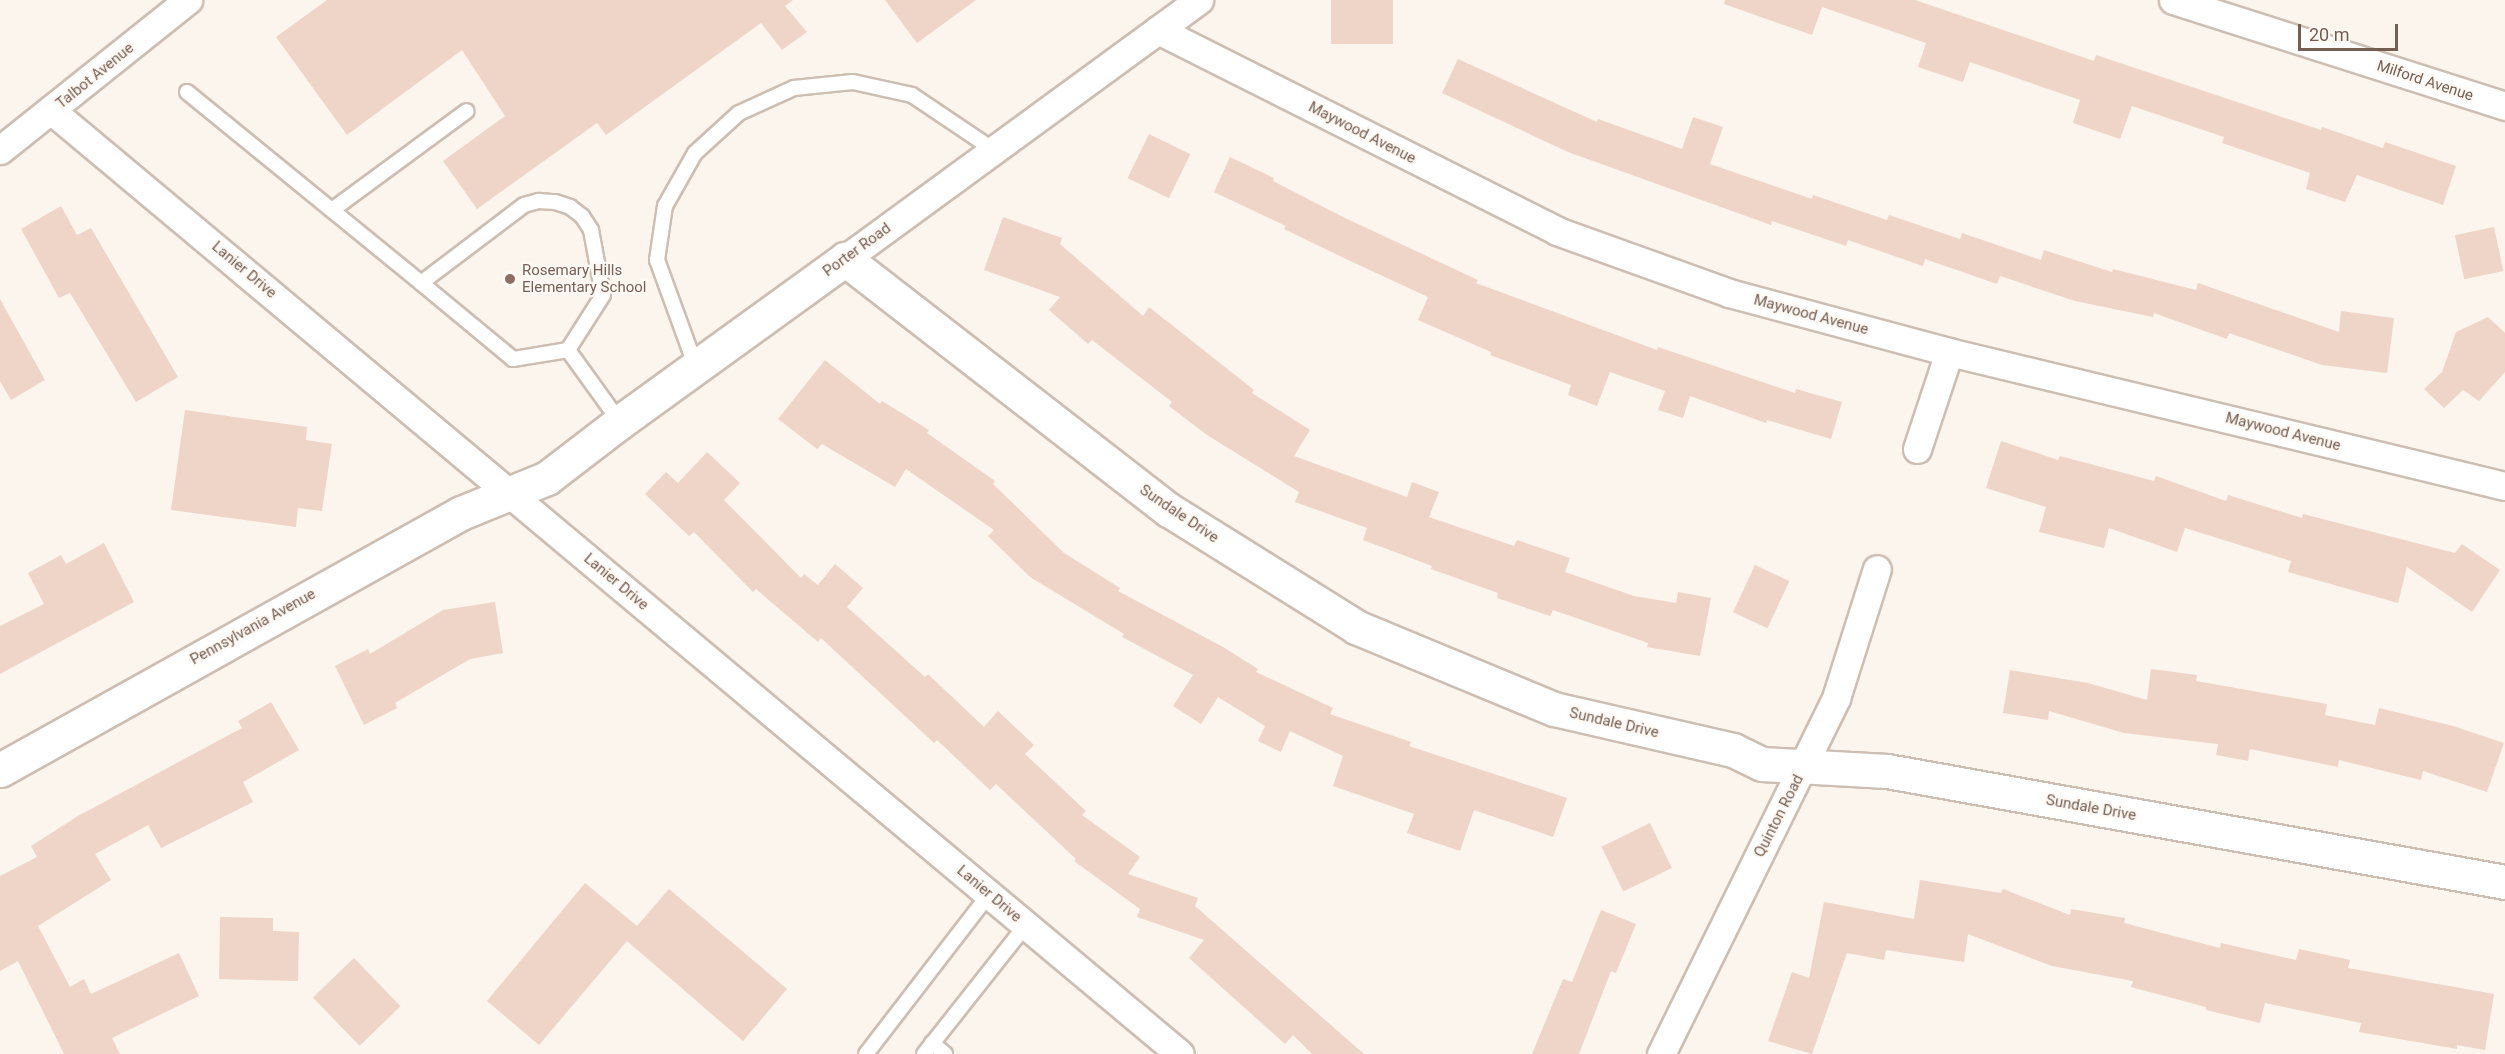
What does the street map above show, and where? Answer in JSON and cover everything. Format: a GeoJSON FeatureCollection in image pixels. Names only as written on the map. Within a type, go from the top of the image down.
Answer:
{"type":"FeatureCollection","features":[{"type":"Feature","properties":{"kind":"street","name":"Talbot Avenue"},"geometry":{"type":"LineString","coordinates":[[0,150],[52,111],[188,0]]}},
{"type":"Feature","properties":{"kind":"street","name":"Porter Road"},"geometry":{"type":"LineString","coordinates":[[511,494],[547,478],[620,422],[696,369],[1199,0]]}},
{"type":"Feature","properties":{"kind":"street","name":"Milford Avenue"},"geometry":{"type":"LineString","coordinates":[[2173,0],[2505,106]]}},
{"type":"Feature","properties":{"kind":"street","name":"Maywood Avenue"},"geometry":{"type":"LineString","coordinates":[[1158,30],[1557,231],[1729,293],[1949,352],[2505,486]]}},
{"type":"Feature","properties":{"kind":"street","name":"Lanier Drive"},"geometry":{"type":"LineString","coordinates":[[52,111],[1180,1054]]}},
{"type":"Feature","properties":{"kind":"street","name":"Sundale Drive"},"geometry":{"type":"LineString","coordinates":[[845,259],[1169,510],[1356,627],[1554,710],[1733,750],[1762,764],[1887,771],[2505,882]]}},
{"type":"Feature","properties":{"kind":"street"},"geometry":{"type":"LineString","coordinates":[[1917,449],[1949,352]]}},
{"type":"Feature","properties":{"kind":"street","name":"Pennsylvania Avenue"},"geometry":{"type":"LineString","coordinates":[[0,770],[345,575],[460,513],[511,494]]}},
{"type":"Feature","properties":{"kind":"street","name":"Quinton Road"},"geometry":{"type":"LineString","coordinates":[[1661,1054],[1836,698],[1877,569]]}},
{"type":"Feature","properties":{"kind":"lane"},"geometry":{"type":"LineString","coordinates":[[696,369],[657,260],[665,206],[694,153],[739,113],[794,88],[853,82],[912,95],[994,150]]}},
{"type":"Feature","properties":{"kind":"lane"},"geometry":{"type":"LineString","coordinates":[[188,92],[513,359],[568,350],[603,295],[591,230],[582,216],[570,207],[555,202],[539,201],[524,205],[421,283]]}},
{"type":"Feature","properties":{"kind":"lane"},"geometry":{"type":"LineString","coordinates":[[332,210],[467,111]]}},
{"type":"Feature","properties":{"kind":"lane"},"geometry":{"type":"LineString","coordinates":[[568,350],[620,422]]}},
{"type":"Feature","properties":{"kind":"lane"},"geometry":{"type":"LineString","coordinates":[[866,1054],[989,894]]}},
{"type":"Feature","properties":{"kind":"lane"},"geometry":{"type":"LineString","coordinates":[[945,1054],[928,1049],[1026,925]]}},
{"type":"Feature","properties":{"kind":"building"},"geometry":{"type":"Polygon","coordinates":[[[327,0],[793,0],[785,6],[807,32],[782,50],[761,23],[606,135],[597,123],[477,209],[443,161],[505,116],[462,50],[347,135],[276,37],[327,0]]]}},
{"type":"Feature","properties":{"kind":"building"},"geometry":{"type":"Polygon","coordinates":[[[885,0],[976,0],[917,43],[885,0]]]}},
{"type":"Feature","properties":{"kind":"building"},"geometry":{"type":"Polygon","coordinates":[[[1331,0],[1393,0],[1393,44],[1331,44],[1331,0]]]}},
{"type":"Feature","properties":{"kind":"building"},"geometry":{"type":"Polygon","coordinates":[[[1725,0],[1915,0],[2094,61],[2096,55],[2321,130],[2322,127],[2383,148],[2385,142],[2456,166],[2443,205],[2357,175],[2345,202],[2306,189],[2310,173],[2222,143],[2224,137],[2132,106],[2120,139],[2073,123],[2080,100],[1970,62],[1963,82],[1918,67],[1926,43],[1822,7],[1812,35],[1724,4],[1725,0]]]}},
{"type":"Feature","properties":{"kind":"building"},"geometry":{"type":"Polygon","coordinates":[[[1458,59],[1597,122],[1598,119],[1682,149],[1693,117],[1723,127],[1710,164],[1812,199],[1813,195],[1887,220],[1889,215],[1960,239],[1962,233],[2041,260],[2044,250],[2112,272],[2113,269],[2196,290],[2198,283],[2339,332],[2341,311],[2394,318],[2387,373],[2322,365],[2229,333],[2227,339],[2154,313],[2153,317],[2075,301],[2000,276],[1997,284],[1925,259],[1923,266],[1848,240],[1846,246],[1772,221],[1771,225],[1568,152],[1442,93],[1458,59]]]}},
{"type":"Feature","properties":{"kind":"building"},"geometry":{"type":"Polygon","coordinates":[[[1149,134],[1190,154],[1169,198],[1128,178],[1149,134]]]}},
{"type":"Feature","properties":{"kind":"building"},"geometry":{"type":"Polygon","coordinates":[[[1230,157],[1274,178],[1273,181],[1343,217],[1478,280],[1476,283],[1657,350],[1658,347],[1795,393],[1796,389],[1842,402],[1831,439],[1767,420],[1766,423],[1690,396],[1683,418],[1658,410],[1665,391],[1610,372],[1597,406],[1568,395],[1571,385],[1490,355],[1491,352],[1418,320],[1428,297],[1284,229],[1286,226],[1214,192],[1230,157]]]}},
{"type":"Feature","properties":{"kind":"building"},"geometry":{"type":"Polygon","coordinates":[[[61,206],[77,235],[91,228],[178,377],[136,402],[70,293],[59,298],[21,229],[61,206]]]}},
{"type":"Feature","properties":{"kind":"building"},"geometry":{"type":"Polygon","coordinates":[[[1003,217],[1062,238],[1060,244],[1143,316],[1149,307],[1254,390],[1252,393],[1310,430],[1294,456],[1407,497],[1412,482],[1439,492],[1429,517],[1514,546],[1517,540],[1570,558],[1565,572],[1634,596],[1676,603],[1678,592],[1711,598],[1700,656],[1647,647],[1648,643],[1553,610],[1550,616],[1497,598],[1498,593],[1431,569],[1432,566],[1363,540],[1367,528],[1295,502],[1299,492],[1207,435],[1169,406],[1172,402],[1092,340],[1088,344],[1049,310],[1060,297],[984,270],[1003,217]]]}},
{"type":"Feature","properties":{"kind":"building"},"geometry":{"type":"Polygon","coordinates":[[[2494,227],[2503,271],[2464,279],[2455,235],[2494,227]]]}},
{"type":"Feature","properties":{"kind":"building"},"geometry":{"type":"Polygon","coordinates":[[[0,299],[45,380],[11,400],[0,381],[0,299]]]}},
{"type":"Feature","properties":{"kind":"building"},"geometry":{"type":"Polygon","coordinates":[[[2488,317],[2505,333],[2505,372],[2479,401],[2463,390],[2444,408],[2424,389],[2442,372],[2456,332],[2488,317]]]}},
{"type":"Feature","properties":{"kind":"building"},"geometry":{"type":"Polygon","coordinates":[[[825,360],[880,404],[882,401],[929,430],[927,433],[995,481],[993,484],[1064,553],[1120,588],[1118,591],[1223,647],[1258,669],[1256,672],[1333,708],[1330,714],[1411,742],[1409,746],[1567,798],[1553,837],[1474,810],[1460,851],[1407,833],[1414,814],[1333,786],[1343,756],[1290,731],[1281,752],[1258,741],[1265,726],[1218,697],[1201,724],[1173,706],[1193,675],[1122,637],[1124,634],[1030,577],[988,536],[994,530],[906,469],[895,487],[822,444],[817,449],[778,419],[825,360]]]}},
{"type":"Feature","properties":{"kind":"building"},"geometry":{"type":"Polygon","coordinates":[[[185,410],[307,427],[306,440],[332,444],[322,511],[298,508],[296,527],[171,510],[185,410]]]}},
{"type":"Feature","properties":{"kind":"building"},"geometry":{"type":"Polygon","coordinates":[[[2001,441],[2058,460],[2060,456],[2154,481],[2156,476],[2226,501],[2228,495],[2302,518],[2303,514],[2455,553],[2462,544],[2500,570],[2472,612],[2407,567],[2398,603],[2288,572],[2291,561],[2185,528],[2177,552],[2109,528],[2104,548],[2039,532],[2046,507],[1986,488],[2001,441]]]}},
{"type":"Feature","properties":{"kind":"building"},"geometry":{"type":"Polygon","coordinates":[[[707,452],[740,483],[724,500],[801,578],[804,574],[818,585],[835,564],[863,588],[847,607],[925,677],[928,674],[984,727],[998,711],[1034,745],[1025,754],[1086,811],[1082,815],[1140,857],[1128,874],[1198,898],[1195,906],[1364,1054],[1312,1054],[1293,1035],[1285,1044],[1189,958],[1204,940],[1137,917],[1140,909],[1074,861],[1076,859],[996,784],[990,790],[937,740],[934,743],[821,638],[818,642],[756,589],[753,592],[694,532],[689,536],[645,494],[666,472],[678,483],[707,452]]]}},
{"type":"Feature","properties":{"kind":"building"},"geometry":{"type":"Polygon","coordinates":[[[104,543],[134,602],[0,674],[0,626],[44,604],[28,573],[61,555],[66,564],[104,543]]]}},
{"type":"Feature","properties":{"kind":"building"},"geometry":{"type":"Polygon","coordinates":[[[1755,565],[1789,581],[1767,628],[1733,612],[1755,565]]]}},
{"type":"Feature","properties":{"kind":"building"},"geometry":{"type":"Polygon","coordinates":[[[495,602],[503,653],[470,659],[395,703],[397,708],[364,725],[335,666],[368,649],[370,654],[443,610],[495,602]]]}},
{"type":"Feature","properties":{"kind":"building"},"geometry":{"type":"Polygon","coordinates":[[[2151,669],[2197,675],[2196,681],[2327,704],[2325,715],[2375,725],[2379,708],[2453,726],[2504,743],[2487,792],[2423,771],[2421,780],[2339,760],[2338,767],[2250,749],[2248,761],[2216,755],[2218,744],[2124,733],[2049,711],[2048,720],[2003,713],[2010,670],[2088,683],[2147,700],[2151,669]]]}},
{"type":"Feature","properties":{"kind":"building"},"geometry":{"type":"Polygon","coordinates":[[[271,702],[299,750],[243,782],[253,802],[161,848],[148,825],[95,854],[111,880],[38,926],[70,987],[84,979],[91,994],[179,953],[199,996],[112,1038],[120,1054],[64,1054],[18,961],[0,971],[0,876],[37,857],[31,846],[78,816],[242,728],[238,721],[271,702]]]}},
{"type":"Feature","properties":{"kind":"building"},"geometry":{"type":"Polygon","coordinates":[[[1650,823],[1672,868],[1623,892],[1601,847],[1650,823]]]}},
{"type":"Feature","properties":{"kind":"building"},"geometry":{"type":"Polygon","coordinates":[[[1920,880],[2001,893],[2003,889],[2070,915],[2071,909],[2125,918],[2124,923],[2220,948],[2221,943],[2296,960],[2299,949],[2350,960],[2348,968],[2494,994],[2485,1050],[2457,1045],[2457,1049],[2359,1032],[2361,1023],[2265,1003],[2260,1023],[2206,1010],[2206,1007],[2131,987],[2133,981],[2052,966],[1968,934],[1964,962],[1886,950],[1884,960],[1847,953],[1812,1054],[1768,1041],[1792,972],[1809,978],[1824,902],[1914,919],[1920,880]]]}},
{"type":"Feature","properties":{"kind":"building"},"geometry":{"type":"Polygon","coordinates":[[[585,883],[637,926],[669,889],[787,989],[743,1041],[627,941],[539,1045],[487,1001],[585,883]]]}},
{"type":"Feature","properties":{"kind":"building"},"geometry":{"type":"Polygon","coordinates":[[[1601,910],[1636,924],[1616,973],[1611,971],[1579,1054],[1532,1054],[1563,979],[1572,982],[1601,910]]]}},
{"type":"Feature","properties":{"kind":"building"},"geometry":{"type":"Polygon","coordinates":[[[220,917],[273,918],[273,931],[299,932],[298,981],[219,979],[220,917]]]}},
{"type":"Feature","properties":{"kind":"building"},"geometry":{"type":"Polygon","coordinates":[[[354,958],[401,1006],[360,1046],[313,998],[354,958]]]}},
{"type":"Feature","properties":{"kind":"place","name":"Rosemary Hills Elementary School"},"geometry":{"type":"Point","coordinates":[510,279]}}]}
